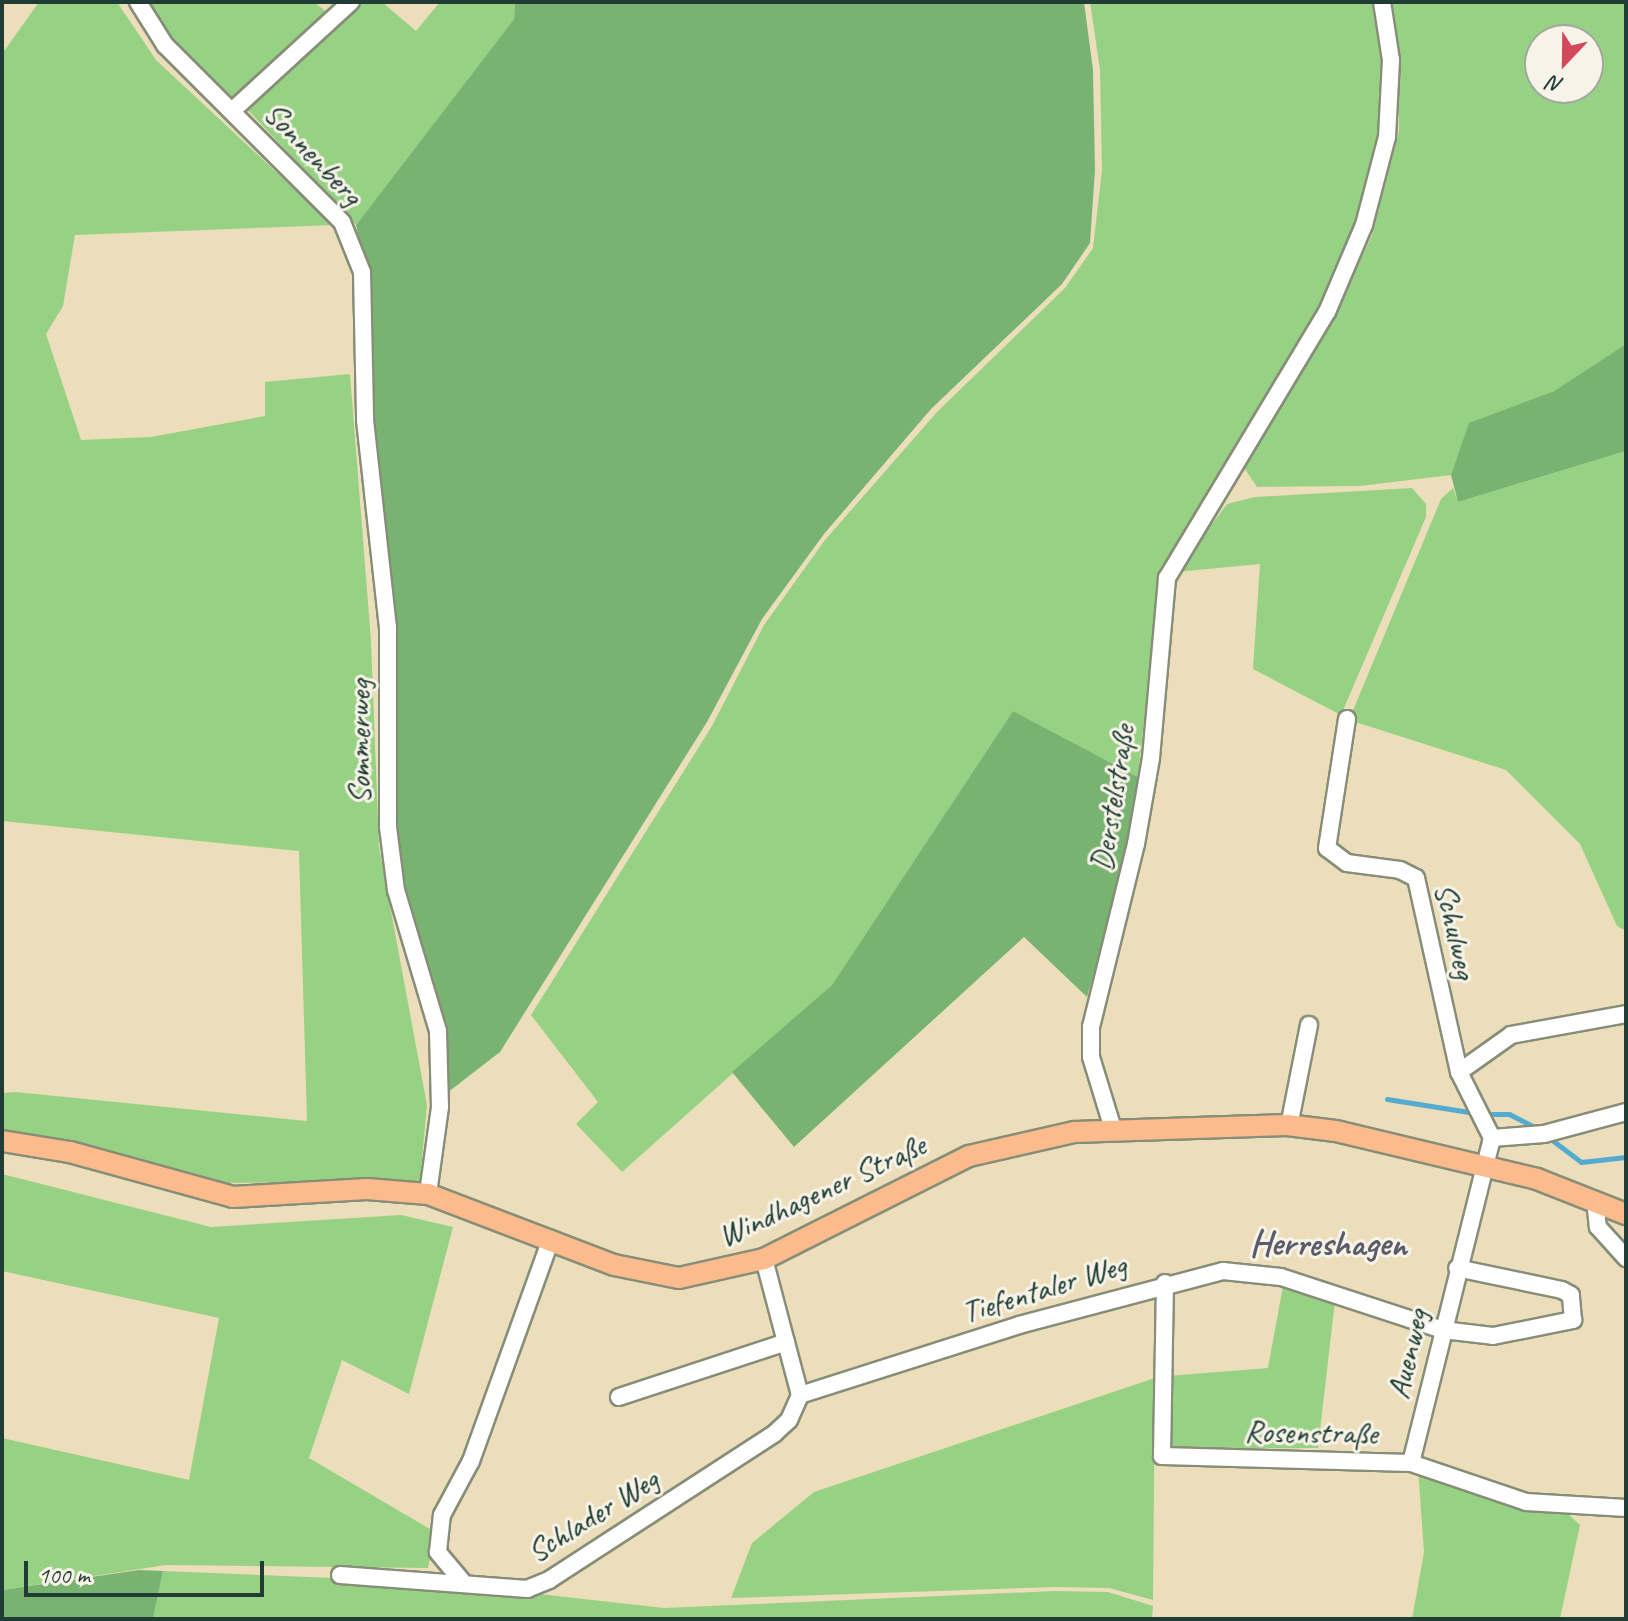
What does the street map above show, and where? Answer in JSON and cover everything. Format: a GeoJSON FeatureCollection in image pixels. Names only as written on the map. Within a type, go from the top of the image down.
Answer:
{"type":"FeatureCollection","features":[{"type":"Feature","properties":{"kind":"main road","name":"Windhagener Straße"},"geometry":{"type":"LineString","coordinates":[[2,1141],[70,1152],[233,1197],[367,1189],[428,1194],[614,1265],[679,1278],[764,1259],[969,1156],[1039,1138],[1113,1129],[1289,1126],[1336,1131],[1484,1165],[1595,1200],[1626,1214]]}},
{"type":"Feature","properties":{"kind":"street","name":"Sonnenberg"},"geometry":{"type":"LineString","coordinates":[[138,2],[165,45],[342,222],[355,245],[362,283]]}},
{"type":"Feature","properties":{"kind":"street","name":"Sonnenberg"},"geometry":{"type":"LineString","coordinates":[[233,110],[351,2]]}},
{"type":"Feature","properties":{"kind":"street","name":"Derstelstraße"},"geometry":{"type":"LineString","coordinates":[[1113,1129],[1091,1057],[1091,1027],[1146,786],[1167,578],[1327,312],[1364,225],[1387,137],[1391,60],[1382,2]]}},
{"type":"Feature","properties":{"kind":"street","name":"Sommerweg"},"geometry":{"type":"LineString","coordinates":[[362,283],[365,420],[388,627],[388,827],[396,890],[438,1031],[440,1107],[428,1194]]}},
{"type":"Feature","properties":{"kind":"street","name":"Schulweg"},"geometry":{"type":"LineString","coordinates":[[1347,719],[1327,848],[1347,863],[1400,870],[1416,878],[1459,1072],[1492,1138]]}},
{"type":"Feature","properties":{"kind":"street"},"geometry":{"type":"LineString","coordinates":[[1459,1072],[1511,1035],[1626,1014]]}},
{"type":"Feature","properties":{"kind":"street"},"geometry":{"type":"LineString","coordinates":[[1289,1126],[1309,1025]]}},
{"type":"Feature","properties":{"kind":"street"},"geometry":{"type":"LineString","coordinates":[[1484,1165],[1492,1138],[1544,1134],[1626,1112]]}},
{"type":"Feature","properties":{"kind":"street","name":"Auenweg"},"geometry":{"type":"LineString","coordinates":[[1411,1463],[1484,1165]]}},
{"type":"Feature","properties":{"kind":"street"},"geometry":{"type":"LineString","coordinates":[[1595,1200],[1598,1227],[1626,1258]]}},
{"type":"Feature","properties":{"kind":"street"},"geometry":{"type":"LineString","coordinates":[[462,1581],[438,1552],[442,1515],[471,1461],[551,1239]]}},
{"type":"Feature","properties":{"kind":"street"},"geometry":{"type":"LineString","coordinates":[[764,1259],[800,1395]]}},
{"type":"Feature","properties":{"kind":"street","name":"Tiefentaler Weg"},"geometry":{"type":"LineString","coordinates":[[800,1395],[1165,1283],[1223,1271],[1281,1277],[1443,1330],[1493,1336],[1573,1320],[1571,1295],[1562,1290],[1457,1268]]}},
{"type":"Feature","properties":{"kind":"street","name":"Rosenstraße"},"geometry":{"type":"LineString","coordinates":[[1165,1283],[1162,1456],[1411,1463],[1526,1502],[1626,1508]]}},
{"type":"Feature","properties":{"kind":"street"},"geometry":{"type":"LineString","coordinates":[[619,1397],[786,1342]]}},
{"type":"Feature","properties":{"kind":"street","name":"Schlader Weg"},"geometry":{"type":"LineString","coordinates":[[340,1575],[462,1581],[527,1589],[549,1580],[775,1433],[789,1420],[800,1395]]}},
{"type":"Feature","properties":{"kind":"green space"},"geometry":{"type":"Polygon","coordinates":[[[39,2],[117,2],[156,60],[333,225],[75,235],[63,306],[46,334],[81,440],[151,437],[265,416],[265,382],[350,374],[371,641],[379,847],[427,1105],[420,1181],[227,1183],[2,1135],[2,1093],[15,1092],[307,1121],[299,851],[2,821],[2,54],[39,2]]]}},
{"type":"Feature","properties":{"kind":"green space"},"geometry":{"type":"Polygon","coordinates":[[[148,2],[314,2],[329,14],[234,99],[169,38],[148,2]]]}},
{"type":"Feature","properties":{"kind":"green space"},"geometry":{"type":"Polygon","coordinates":[[[362,2],[382,2],[416,31],[440,2],[515,2],[514,19],[356,225],[247,109],[362,2]]]}},
{"type":"Feature","properties":{"kind":"green space"},"geometry":{"type":"Polygon","coordinates":[[[515,2],[1084,2],[1093,70],[1095,170],[1090,243],[1062,284],[931,409],[824,534],[762,619],[707,722],[500,1052],[443,1096],[396,860],[369,422],[373,303],[356,225],[514,19],[515,2]]]}},
{"type":"Feature","properties":{"kind":"green space"},"geometry":{"type":"Polygon","coordinates":[[[1090,2],[1374,2],[1384,77],[1379,143],[1358,222],[1320,308],[1160,575],[1138,777],[1013,711],[832,985],[622,1172],[576,1124],[598,1102],[531,1015],[712,726],[764,625],[825,540],[937,412],[1065,288],[1093,248],[1102,170],[1100,70],[1090,2]]]}},
{"type":"Feature","properties":{"kind":"green space"},"geometry":{"type":"Polygon","coordinates":[[[1390,2],[1626,2],[1626,344],[1554,391],[1470,423],[1451,475],[1360,486],[1257,487],[1245,469],[1262,430],[1334,317],[1372,235],[1399,131],[1398,56],[1390,2]]]}},
{"type":"Feature","properties":{"kind":"green space"},"geometry":{"type":"Polygon","coordinates":[[[1626,344],[1626,451],[1458,502],[1451,475],[1469,423],[1554,391],[1626,344]]]}},
{"type":"Feature","properties":{"kind":"green space"},"geometry":{"type":"Polygon","coordinates":[[[1626,451],[1626,931],[1617,926],[1580,844],[1506,770],[1349,720],[1441,499],[1453,488],[1458,502],[1626,451]]]}},
{"type":"Feature","properties":{"kind":"green space"},"geometry":{"type":"Polygon","coordinates":[[[1412,488],[1426,504],[1426,517],[1341,715],[1253,669],[1260,564],[1176,572],[1227,504],[1255,497],[1412,488]]]}},
{"type":"Feature","properties":{"kind":"green space"},"geometry":{"type":"Polygon","coordinates":[[[1013,711],[1138,777],[1122,871],[1087,997],[1024,937],[794,1147],[732,1072],[832,985],[1013,711]]]}},
{"type":"Feature","properties":{"kind":"green space"},"geometry":{"type":"Polygon","coordinates":[[[2,1174],[211,1227],[401,1215],[453,1227],[409,1394],[342,1360],[309,1458],[435,1532],[428,1568],[166,1565],[2,1590],[2,1438],[189,1480],[219,1318],[2,1271],[2,1174]]]}},
{"type":"Feature","properties":{"kind":"green space"},"geometry":{"type":"Polygon","coordinates":[[[1283,1286],[1335,1301],[1318,1448],[1169,1449],[1168,1376],[1268,1368],[1283,1286]]]}},
{"type":"Feature","properties":{"kind":"green space"},"geometry":{"type":"Polygon","coordinates":[[[1155,1378],[1153,1600],[1109,1588],[1055,1587],[731,1598],[752,1543],[814,1492],[1155,1378]]]}},
{"type":"Feature","properties":{"kind":"green space"},"geometry":{"type":"Polygon","coordinates":[[[1418,1468],[1526,1510],[1568,1514],[1580,1525],[1560,1619],[1412,1619],[1424,1552],[1418,1468]]]}},
{"type":"Feature","properties":{"kind":"green space"},"geometry":{"type":"Polygon","coordinates":[[[139,1570],[163,1571],[153,1619],[2,1619],[2,1590],[139,1570]]]}},
{"type":"Feature","properties":{"kind":"green space"},"geometry":{"type":"Polygon","coordinates":[[[163,1571],[431,1582],[664,1608],[1055,1591],[1108,1592],[1153,1606],[1152,1619],[153,1619],[163,1571]]]}},
{"type":"Feature","properties":{"kind":"waterway"},"geometry":{"type":"LineString","coordinates":[[1387,1099],[1469,1112]]}},
{"type":"Feature","properties":{"kind":"waterway"},"geometry":{"type":"LineString","coordinates":[[1492,1114],[1509,1114],[1534,1127]]}},
{"type":"Feature","properties":{"kind":"waterway"},"geometry":{"type":"LineString","coordinates":[[1552,1140],[1581,1162],[1626,1157]]}},
{"type":"Feature","properties":{"kind":"district","name":"Herreshagen"},"geometry":{"type":"Point","coordinates":[1328,1244]}}]}
